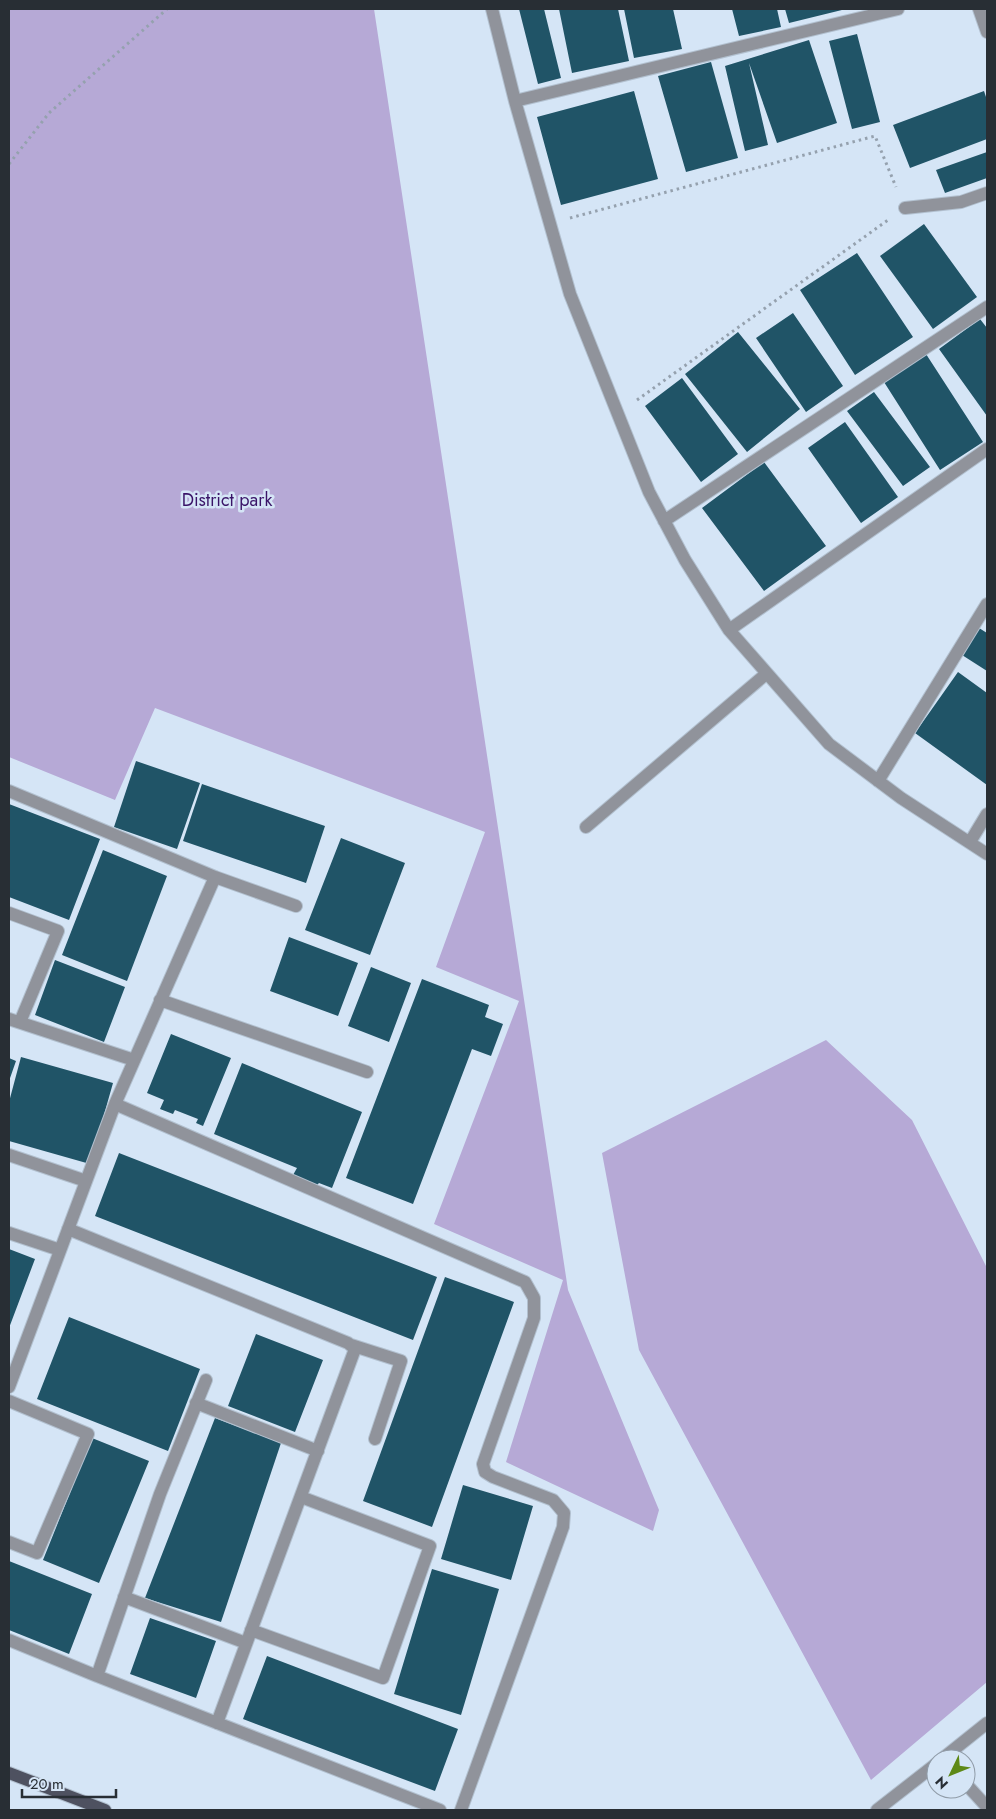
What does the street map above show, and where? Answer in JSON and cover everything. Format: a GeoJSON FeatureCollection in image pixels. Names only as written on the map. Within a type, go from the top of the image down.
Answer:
{"type":"FeatureCollection","features":[{"type":"Feature","properties":{"kind":"main road"},"geometry":{"type":"LineString","coordinates":[[9,1773],[105,1810]]}},
{"type":"Feature","properties":{"kind":"street"},"geometry":{"type":"LineString","coordinates":[[492,9],[515,101],[570,294],[649,492],[685,560],[729,630],[829,744],[878,781],[987,854]]}},
{"type":"Feature","properties":{"kind":"street"},"geometry":{"type":"LineString","coordinates":[[515,101],[898,9]]}},
{"type":"Feature","properties":{"kind":"street"},"geometry":{"type":"LineString","coordinates":[[979,9],[987,32]]}},
{"type":"Feature","properties":{"kind":"street"},"geometry":{"type":"LineString","coordinates":[[905,208],[960,202],[987,193]]}},
{"type":"Feature","properties":{"kind":"street"},"geometry":{"type":"LineString","coordinates":[[664,521],[987,307]]}},
{"type":"Feature","properties":{"kind":"street"},"geometry":{"type":"LineString","coordinates":[[729,630],[987,449]]}},
{"type":"Feature","properties":{"kind":"street"},"geometry":{"type":"LineString","coordinates":[[878,781],[987,604]]}},
{"type":"Feature","properties":{"kind":"street"},"geometry":{"type":"LineString","coordinates":[[586,827],[766,674]]}},
{"type":"Feature","properties":{"kind":"street"},"geometry":{"type":"LineString","coordinates":[[9,791],[215,876],[296,906]]}},
{"type":"Feature","properties":{"kind":"street"},"geometry":{"type":"LineString","coordinates":[[970,842],[987,814]]}},
{"type":"Feature","properties":{"kind":"street"},"geometry":{"type":"LineString","coordinates":[[9,1387],[115,1104],[215,876]]}},
{"type":"Feature","properties":{"kind":"street"},"geometry":{"type":"LineString","coordinates":[[9,912],[58,931],[14,1020],[134,1060]]}},
{"type":"Feature","properties":{"kind":"street"},"geometry":{"type":"LineString","coordinates":[[160,1000],[367,1072]]}},
{"type":"Feature","properties":{"kind":"street"},"geometry":{"type":"LineString","coordinates":[[115,1104],[524,1282],[534,1298],[534,1318],[483,1464],[485,1472],[493,1477],[553,1500],[564,1513],[563,1527],[461,1810]]}},
{"type":"Feature","properties":{"kind":"street"},"geometry":{"type":"LineString","coordinates":[[9,1155],[86,1181]]}},
{"type":"Feature","properties":{"kind":"street"},"geometry":{"type":"LineString","coordinates":[[68,1228],[351,1345],[400,1361],[375,1439]]}},
{"type":"Feature","properties":{"kind":"street"},"geometry":{"type":"LineString","coordinates":[[9,1233],[60,1250]]}},
{"type":"Feature","properties":{"kind":"street"},"geometry":{"type":"LineString","coordinates":[[217,1723],[354,1354],[355,1349],[351,1345]]}},
{"type":"Feature","properties":{"kind":"street"},"geometry":{"type":"LineString","coordinates":[[97,1676],[160,1494],[206,1380]]}},
{"type":"Feature","properties":{"kind":"street"},"geometry":{"type":"LineString","coordinates":[[9,1401],[88,1434],[37,1553],[9,1542]]}},
{"type":"Feature","properties":{"kind":"street"},"geometry":{"type":"LineString","coordinates":[[196,1403],[318,1451]]}},
{"type":"Feature","properties":{"kind":"street"},"geometry":{"type":"LineString","coordinates":[[252,1630],[383,1678],[430,1546],[301,1496]]}},
{"type":"Feature","properties":{"kind":"street"},"geometry":{"type":"LineString","coordinates":[[124,1597],[246,1643]]}},
{"type":"Feature","properties":{"kind":"street"},"geometry":{"type":"LineString","coordinates":[[9,1640],[440,1810]]}},
{"type":"Feature","properties":{"kind":"street"},"geometry":{"type":"LineString","coordinates":[[955,1749],[987,1723]]}},
{"type":"Feature","properties":{"kind":"street"},"geometry":{"type":"LineString","coordinates":[[877,1810],[926,1772]]}},
{"type":"Feature","properties":{"kind":"street"},"geometry":{"type":"LineString","coordinates":[[976,1795],[987,1807]]}},
{"type":"Feature","properties":{"kind":"path"},"geometry":{"type":"LineString","coordinates":[[9,164],[50,114],[167,9]]}},
{"type":"Feature","properties":{"kind":"path"},"geometry":{"type":"LineString","coordinates":[[550,223],[875,136],[905,208],[618,413]]}},
{"type":"Feature","properties":{"kind":"green space","name":"District park"},"geometry":{"type":"Polygon","coordinates":[[[9,9],[374,9],[568,1290],[659,1510],[653,1531],[506,1462],[563,1280],[434,1224],[519,1001],[436,967],[485,832],[155,708],[115,800],[9,757],[9,9]]]}},
{"type":"Feature","properties":{"kind":"green space"},"geometry":{"type":"Polygon","coordinates":[[[826,1040],[912,1120],[987,1268],[987,1682],[871,1780],[639,1350],[602,1153],[826,1040]]]}},
{"type":"Feature","properties":{"kind":"building"},"geometry":{"type":"Polygon","coordinates":[[[519,9],[544,9],[561,78],[538,84],[519,9]]]}},
{"type":"Feature","properties":{"kind":"building"},"geometry":{"type":"Polygon","coordinates":[[[559,9],[618,9],[629,61],[572,73],[559,9]]]}},
{"type":"Feature","properties":{"kind":"building"},"geometry":{"type":"Polygon","coordinates":[[[624,9],[673,9],[682,49],[634,58],[624,9]]]}},
{"type":"Feature","properties":{"kind":"building"},"geometry":{"type":"Polygon","coordinates":[[[732,9],[777,9],[781,27],[739,36],[732,9]]]}},
{"type":"Feature","properties":{"kind":"building"},"geometry":{"type":"Polygon","coordinates":[[[785,9],[846,9],[789,23],[785,9]]]}},
{"type":"Feature","properties":{"kind":"building"},"geometry":{"type":"Polygon","coordinates":[[[857,34],[880,122],[852,129],[829,41],[857,34]]]}},
{"type":"Feature","properties":{"kind":"building"},"geometry":{"type":"Polygon","coordinates":[[[809,40],[837,123],[777,143],[749,63],[768,145],[745,151],[725,66],[809,40]]]}},
{"type":"Feature","properties":{"kind":"building"},"geometry":{"type":"Polygon","coordinates":[[[711,62],[738,158],[686,172],[658,76],[711,62]]]}},
{"type":"Feature","properties":{"kind":"building"},"geometry":{"type":"Polygon","coordinates":[[[634,91],[658,179],[561,205],[537,117],[634,91]]]}},
{"type":"Feature","properties":{"kind":"building"},"geometry":{"type":"Polygon","coordinates":[[[984,91],[987,100],[987,139],[910,168],[893,125],[984,91]]]}},
{"type":"Feature","properties":{"kind":"building"},"geometry":{"type":"Polygon","coordinates":[[[987,152],[987,178],[945,193],[936,170],[987,152]]]}},
{"type":"Feature","properties":{"kind":"building"},"geometry":{"type":"Polygon","coordinates":[[[924,224],[977,297],[933,329],[880,256],[924,224]]]}},
{"type":"Feature","properties":{"kind":"building"},"geometry":{"type":"Polygon","coordinates":[[[857,253],[913,337],[855,375],[800,290],[857,253]]]}},
{"type":"Feature","properties":{"kind":"building"},"geometry":{"type":"Polygon","coordinates":[[[793,313],[843,386],[806,412],[756,338],[793,313]]]}},
{"type":"Feature","properties":{"kind":"building"},"geometry":{"type":"Polygon","coordinates":[[[980,319],[987,328],[987,416],[939,349],[980,319]]]}},
{"type":"Feature","properties":{"kind":"building"},"geometry":{"type":"Polygon","coordinates":[[[738,332],[800,409],[747,452],[685,374],[738,332]]]}},
{"type":"Feature","properties":{"kind":"building"},"geometry":{"type":"Polygon","coordinates":[[[926,354],[983,442],[940,470],[884,382],[926,354]]]}},
{"type":"Feature","properties":{"kind":"building"},"geometry":{"type":"Polygon","coordinates":[[[682,378],[738,454],[701,482],[645,406],[682,378]]]}},
{"type":"Feature","properties":{"kind":"building"},"geometry":{"type":"Polygon","coordinates":[[[874,392],[930,467],[903,486],[847,411],[874,392]]]}},
{"type":"Feature","properties":{"kind":"building"},"geometry":{"type":"Polygon","coordinates":[[[845,422],[898,497],[861,523],[808,448],[845,422]]]}},
{"type":"Feature","properties":{"kind":"building"},"geometry":{"type":"Polygon","coordinates":[[[764,462],[826,546],[764,591],[702,508],[764,462]]]}},
{"type":"Feature","properties":{"kind":"building"},"geometry":{"type":"Polygon","coordinates":[[[979,628],[987,633],[987,671],[962,655],[979,628]]]}},
{"type":"Feature","properties":{"kind":"building"},"geometry":{"type":"Polygon","coordinates":[[[958,672],[987,693],[987,785],[915,733],[958,672]]]}},
{"type":"Feature","properties":{"kind":"building"},"geometry":{"type":"Polygon","coordinates":[[[136,761],[200,783],[177,849],[114,827],[136,761]]]}},
{"type":"Feature","properties":{"kind":"building"},"geometry":{"type":"Polygon","coordinates":[[[202,784],[325,826],[306,883],[183,841],[202,784]]]}},
{"type":"Feature","properties":{"kind":"building"},"geometry":{"type":"Polygon","coordinates":[[[9,804],[100,839],[69,920],[9,897],[9,804]]]}},
{"type":"Feature","properties":{"kind":"building"},"geometry":{"type":"Polygon","coordinates":[[[341,838],[405,863],[370,955],[305,930],[341,838]]]}},
{"type":"Feature","properties":{"kind":"building"},"geometry":{"type":"Polygon","coordinates":[[[103,850],[167,876],[127,981],[62,955],[103,850]]]}},
{"type":"Feature","properties":{"kind":"building"},"geometry":{"type":"Polygon","coordinates":[[[289,937],[358,963],[338,1016],[270,991],[289,937]]]}},
{"type":"Feature","properties":{"kind":"building"},"geometry":{"type":"Polygon","coordinates":[[[55,960],[125,987],[104,1042],[35,1015],[55,960]]]}},
{"type":"Feature","properties":{"kind":"building"},"geometry":{"type":"Polygon","coordinates":[[[371,967],[411,983],[389,1042],[348,1026],[371,967]]]}},
{"type":"Feature","properties":{"kind":"building"},"geometry":{"type":"Polygon","coordinates":[[[422,979],[489,1005],[485,1017],[503,1024],[491,1056],[472,1049],[413,1204],[346,1178],[422,979]]]}},
{"type":"Feature","properties":{"kind":"building"},"geometry":{"type":"Polygon","coordinates":[[[171,1034],[231,1058],[203,1126],[196,1123],[198,1119],[175,1110],[173,1114],[160,1109],[164,1100],[147,1093],[171,1034]]]}},
{"type":"Feature","properties":{"kind":"building"},"geometry":{"type":"Polygon","coordinates":[[[21,1057],[113,1083],[90,1164],[9,1141],[9,1102],[21,1057]]]}},
{"type":"Feature","properties":{"kind":"building"},"geometry":{"type":"Polygon","coordinates":[[[9,1058],[16,1061],[9,1081],[9,1058]]]}},
{"type":"Feature","properties":{"kind":"building"},"geometry":{"type":"Polygon","coordinates":[[[242,1063],[362,1112],[332,1188],[319,1183],[317,1185],[293,1175],[297,1168],[214,1134],[242,1063]]]}},
{"type":"Feature","properties":{"kind":"building"},"geometry":{"type":"Polygon","coordinates":[[[119,1153],[437,1277],[413,1340],[95,1216],[119,1153]]]}},
{"type":"Feature","properties":{"kind":"building"},"geometry":{"type":"Polygon","coordinates":[[[9,1249],[35,1259],[9,1328],[9,1249]]]}},
{"type":"Feature","properties":{"kind":"building"},"geometry":{"type":"Polygon","coordinates":[[[445,1277],[514,1302],[432,1527],[363,1501],[445,1277]]]}},
{"type":"Feature","properties":{"kind":"building"},"geometry":{"type":"Polygon","coordinates":[[[69,1317],[200,1369],[168,1451],[37,1399],[69,1317]]]}},
{"type":"Feature","properties":{"kind":"building"},"geometry":{"type":"Polygon","coordinates":[[[256,1334],[323,1360],[295,1432],[228,1406],[256,1334]]]}},
{"type":"Feature","properties":{"kind":"building"},"geometry":{"type":"Polygon","coordinates":[[[215,1418],[281,1443],[221,1622],[145,1598],[215,1418]]]}},
{"type":"Feature","properties":{"kind":"building"},"geometry":{"type":"Polygon","coordinates":[[[92,1438],[149,1461],[99,1583],[43,1560],[92,1438]]]}},
{"type":"Feature","properties":{"kind":"building"},"geometry":{"type":"Polygon","coordinates":[[[463,1485],[533,1506],[511,1580],[441,1559],[463,1485]]]}},
{"type":"Feature","properties":{"kind":"building"},"geometry":{"type":"Polygon","coordinates":[[[9,1561],[92,1594],[69,1654],[9,1630],[9,1561]]]}},
{"type":"Feature","properties":{"kind":"building"},"geometry":{"type":"Polygon","coordinates":[[[432,1569],[499,1589],[461,1715],[394,1694],[432,1569]]]}},
{"type":"Feature","properties":{"kind":"building"},"geometry":{"type":"Polygon","coordinates":[[[150,1618],[216,1641],[196,1698],[130,1674],[150,1618]]]}},
{"type":"Feature","properties":{"kind":"building"},"geometry":{"type":"Polygon","coordinates":[[[267,1656],[458,1729],[435,1791],[243,1719],[267,1656]]]}}]}
